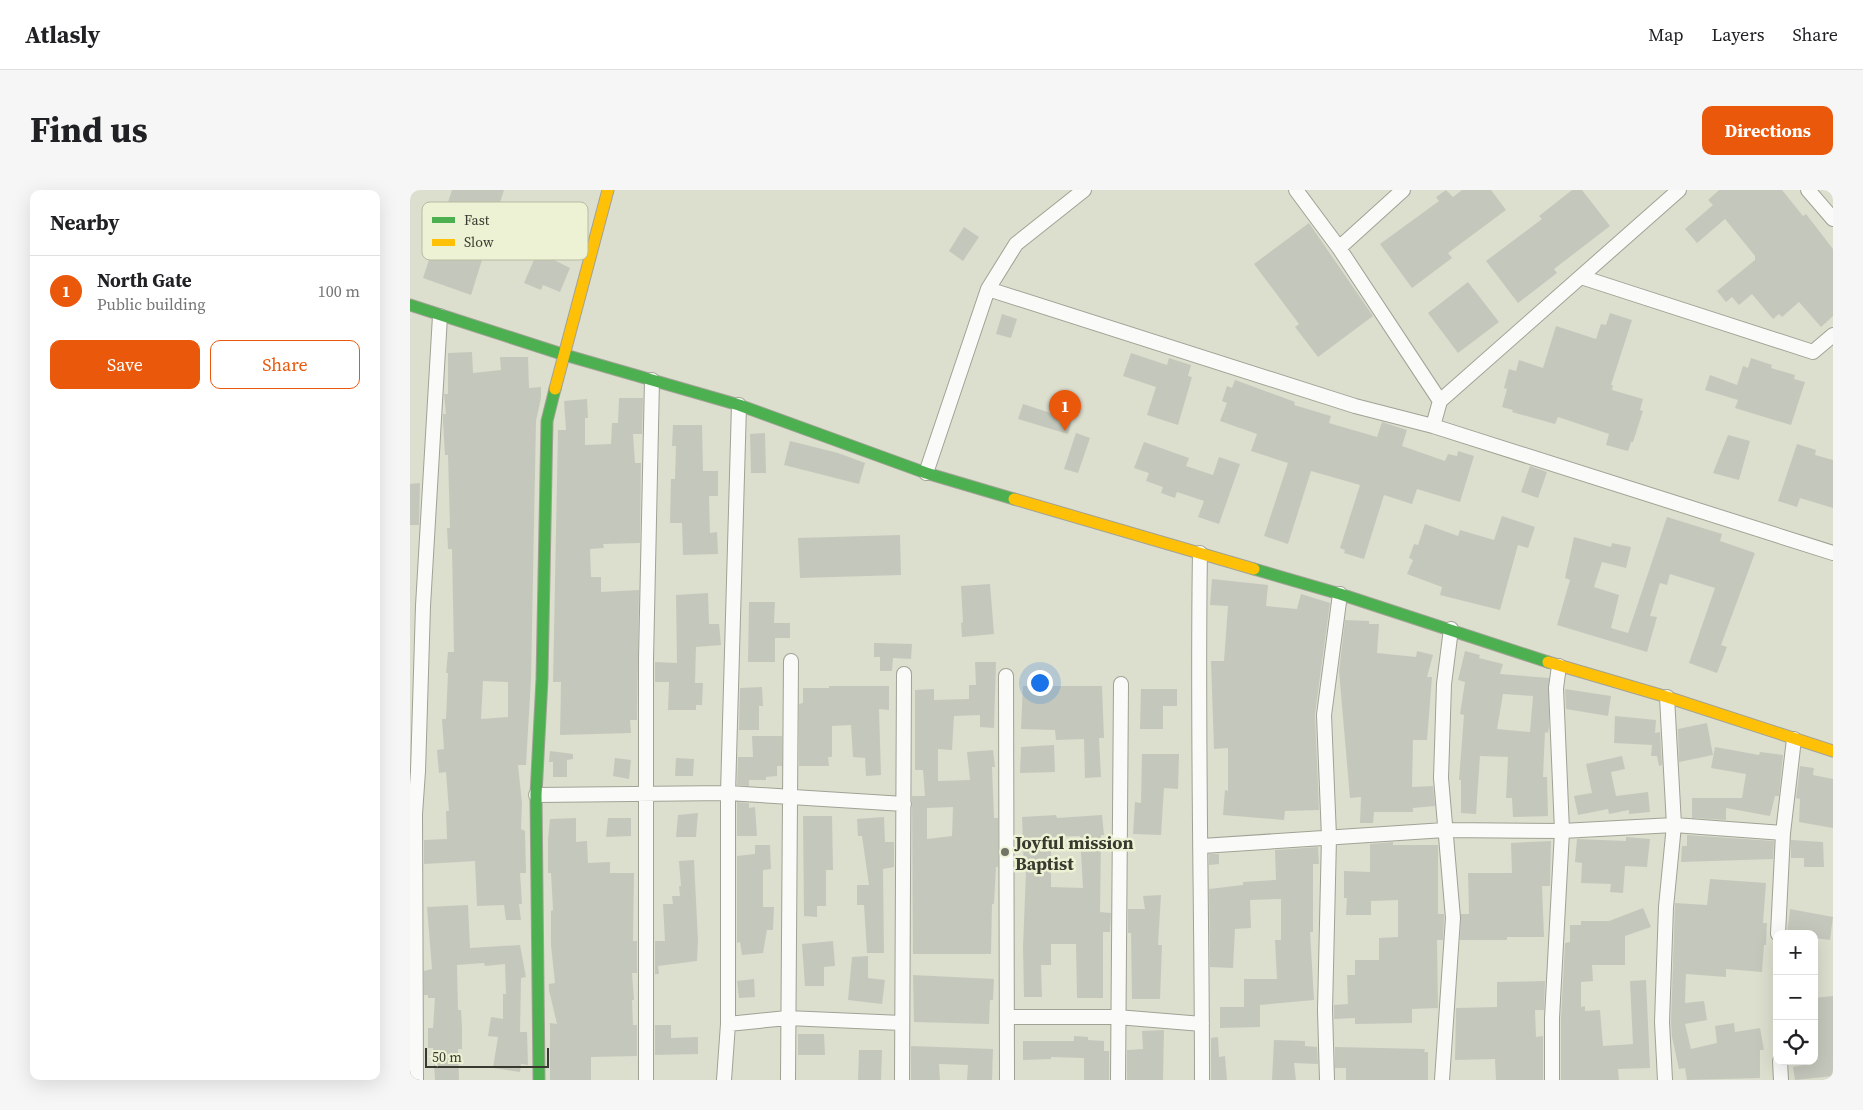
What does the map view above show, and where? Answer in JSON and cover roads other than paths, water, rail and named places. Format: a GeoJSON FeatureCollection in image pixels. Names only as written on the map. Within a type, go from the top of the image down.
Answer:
{"type":"FeatureCollection","features":[{"type":"Feature","properties":{"kind":"street"},"geometry":{"type":"LineString","coordinates":[[539,1080],[536,795],[542,679],[547,421],[608,190]]}},
{"type":"Feature","properties":{"kind":"street"},"geometry":{"type":"LineString","coordinates":[[926,472],[988,289],[1016,244],[1084,190]]}},
{"type":"Feature","properties":{"kind":"street"},"geometry":{"type":"LineString","coordinates":[[1296,190],[1339,248],[1440,401]]}},
{"type":"Feature","properties":{"kind":"street"},"geometry":{"type":"LineString","coordinates":[[1339,248],[1403,190]]}},
{"type":"Feature","properties":{"kind":"street"},"geometry":{"type":"LineString","coordinates":[[1433,426],[1440,401],[1679,190]]}},
{"type":"Feature","properties":{"kind":"street"},"geometry":{"type":"LineString","coordinates":[[1808,190],[1833,219]]}},
{"type":"Feature","properties":{"kind":"street"},"geometry":{"type":"LineString","coordinates":[[1581,277],[1813,352],[1833,335]]}},
{"type":"Feature","properties":{"kind":"street"},"geometry":{"type":"LineString","coordinates":[[988,289],[1355,406],[1433,426],[1833,553]]}},
{"type":"Feature","properties":{"kind":"street"},"geometry":{"type":"LineString","coordinates":[[410,305],[565,355],[739,405],[926,472],[1340,594],[1559,666],[1667,696],[1833,751]]}},
{"type":"Feature","properties":{"kind":"street"},"geometry":{"type":"LineString","coordinates":[[416,1080],[415,814],[423,606],[440,316]]}},
{"type":"Feature","properties":{"kind":"street"},"geometry":{"type":"LineString","coordinates":[[646,1080],[648,792],[646,659],[652,380]]}},
{"type":"Feature","properties":{"kind":"street"},"geometry":{"type":"LineString","coordinates":[[724,1080],[728,1024],[728,793],[739,405]]}},
{"type":"Feature","properties":{"kind":"street"},"geometry":{"type":"LineString","coordinates":[[1200,553],[1197,690],[1202,846],[1202,1080]]}},
{"type":"Feature","properties":{"kind":"street"},"geometry":{"type":"LineString","coordinates":[[1326,1080],[1325,1010],[1329,837],[1324,715],[1340,594]]}},
{"type":"Feature","properties":{"kind":"street"},"geometry":{"type":"LineString","coordinates":[[1442,1080],[1453,918],[1441,778],[1447,652],[1451,630]]}},
{"type":"Feature","properties":{"kind":"street"},"geometry":{"type":"LineString","coordinates":[[788,1080],[791,661]]}},
{"type":"Feature","properties":{"kind":"street"},"geometry":{"type":"LineString","coordinates":[[1552,1080],[1552,1018],[1562,831],[1556,688],[1559,666]]}},
{"type":"Feature","properties":{"kind":"street"},"geometry":{"type":"LineString","coordinates":[[902,1080],[904,674]]}},
{"type":"Feature","properties":{"kind":"street"},"geometry":{"type":"LineString","coordinates":[[1006,676],[1007,1080]]}},
{"type":"Feature","properties":{"kind":"street"},"geometry":{"type":"LineString","coordinates":[[1118,1080],[1117,1017],[1122,684]]}},
{"type":"Feature","properties":{"kind":"street"},"geometry":{"type":"LineString","coordinates":[[1665,1080],[1662,1022],[1666,907],[1674,825],[1667,696]]}},
{"type":"Feature","properties":{"kind":"street"},"geometry":{"type":"LineString","coordinates":[[1778,930],[1783,833],[1794,739]]}},
{"type":"Feature","properties":{"kind":"street"},"geometry":{"type":"LineString","coordinates":[[536,795],[648,792],[728,793],[904,804]]}},
{"type":"Feature","properties":{"kind":"street"},"geometry":{"type":"LineString","coordinates":[[1202,846],[1445,830],[1562,831],[1674,825],[1783,833]]}},
{"type":"Feature","properties":{"kind":"street"},"geometry":{"type":"LineString","coordinates":[[1007,1017],[1117,1017],[1202,1024]]}},
{"type":"Feature","properties":{"kind":"street"},"geometry":{"type":"LineString","coordinates":[[728,1024],[787,1018],[902,1023]]}},
{"type":"Feature","properties":{"kind":"street"},"geometry":{"type":"LineString","coordinates":[[1780,1065],[1781,1080]]}},
{"type":"Feature","properties":{"kind":"place","name":"North Gate"},"geometry":{"type":"Point","coordinates":[1065,431]}},
{"type":"Feature","properties":{"kind":"place","name":"Joyful mission Baptist"},"geometry":{"type":"Point","coordinates":[1005,852]}}]}
